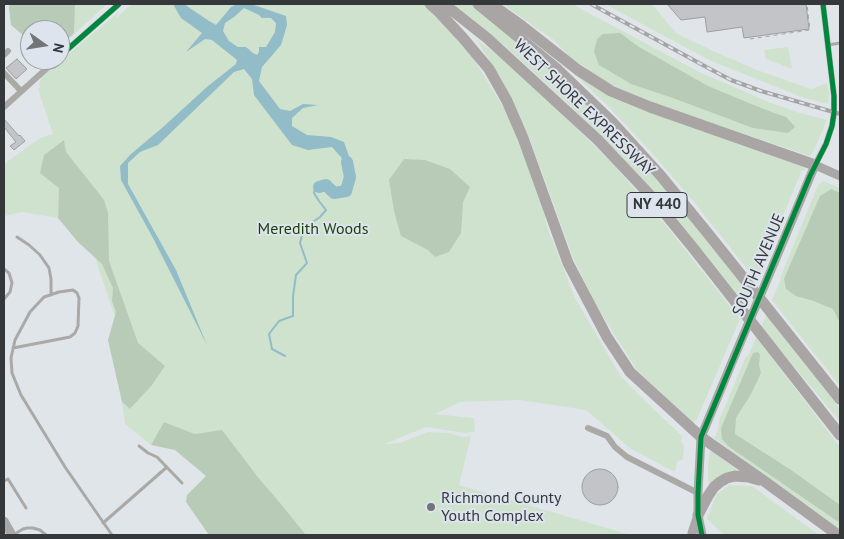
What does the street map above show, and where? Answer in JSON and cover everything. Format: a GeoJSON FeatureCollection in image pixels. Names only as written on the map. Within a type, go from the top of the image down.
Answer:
{"type":"FeatureCollection","features":[{"type":"Feature","properties":{"kind":"highway"},"geometry":{"type":"LineString","coordinates":[[430,4],[463,38],[489,69],[507,101],[523,138],[568,263],[607,337],[630,372],[701,437],[838,535]]}},
{"type":"Feature","properties":{"kind":"highway","name":"WEST SHORE EXPRESSWAY"},"geometry":{"type":"LineString","coordinates":[[444,4],[488,38],[598,140],[649,194],[840,435]]}},
{"type":"Feature","properties":{"kind":"highway","name":"WEST SHORE EXPRESSWAY"},"geometry":{"type":"LineString","coordinates":[[478,4],[556,68],[612,122],[661,176],[840,399]]}},
{"type":"Feature","properties":{"kind":"highway"},"geometry":{"type":"LineString","coordinates":[[490,4],[522,26],[578,70],[611,91],[650,107],[815,165]]}},
{"type":"Feature","properties":{"kind":"highway"},"geometry":{"type":"LineString","coordinates":[[698,515],[714,487],[727,478],[748,476],[764,481]]}},
{"type":"Feature","properties":{"kind":"street"},"geometry":{"type":"LineString","coordinates":[[70,47],[119,4]]}},
{"type":"Feature","properties":{"kind":"street","name":"SOUTH AVENUE"},"geometry":{"type":"LineString","coordinates":[[702,535],[698,515],[701,437],[832,126],[834,96],[823,4]]}},
{"type":"Feature","properties":{"kind":"street"},"geometry":{"type":"LineString","coordinates":[[4,107],[45,70]]}},
{"type":"Feature","properties":{"kind":"street"},"geometry":{"type":"LineString","coordinates":[[4,73],[21,91]]}},
{"type":"Feature","properties":{"kind":"street"},"geometry":{"type":"LineString","coordinates":[[815,165],[840,176]]}},
{"type":"Feature","properties":{"kind":"street"},"geometry":{"type":"LineString","coordinates":[[588,428],[607,436],[615,447],[627,457],[698,493]]}},
{"type":"Feature","properties":{"kind":"street","name":"SOUTH AVENUE"},"geometry":{"type":"LineString","coordinates":[[692,535],[698,515]]}},
{"type":"Feature","properties":{"kind":"street"},"geometry":{"type":"LineString","coordinates":[[4,520],[12,535]]}},
{"type":"Feature","properties":{"kind":"lane"},"geometry":{"type":"LineString","coordinates":[[828,45],[840,43]]}},
{"type":"Feature","properties":{"kind":"lane"},"geometry":{"type":"LineString","coordinates":[[17,237],[40,255],[49,268],[51,295]]}},
{"type":"Feature","properties":{"kind":"lane"},"geometry":{"type":"LineString","coordinates":[[4,270],[9,273],[12,283],[10,292],[4,299]]}},
{"type":"Feature","properties":{"kind":"lane"},"geometry":{"type":"LineString","coordinates":[[13,348],[70,337],[75,333],[78,326],[79,298],[77,293],[73,290],[44,297],[30,312],[15,340],[13,348],[11,358],[12,373],[21,395],[65,467],[112,535]]}},
{"type":"Feature","properties":{"kind":"lane"},"geometry":{"type":"LineString","coordinates":[[139,446],[157,457],[182,483]]}},
{"type":"Feature","properties":{"kind":"lane"},"geometry":{"type":"LineString","coordinates":[[103,523],[167,467]]}},
{"type":"Feature","properties":{"kind":"lane"},"geometry":{"type":"LineString","coordinates":[[4,481],[8,479],[26,508]]}},
{"type":"Feature","properties":{"kind":"lane"},"geometry":{"type":"LineString","coordinates":[[12,535],[27,528],[40,530],[46,535]]}},
{"type":"Feature","properties":{"kind":"path"},"geometry":{"type":"LineString","coordinates":[[750,39],[810,30],[806,4]]}},
{"type":"Feature","properties":{"kind":"green space"},"geometry":{"type":"Polygon","coordinates":[[[10,4],[107,4],[70,38],[70,20],[20,20],[20,33],[11,25],[10,4]]]}},
{"type":"Feature","properties":{"kind":"green space"},"geometry":{"type":"Polygon","coordinates":[[[10,4],[75,4],[74,33],[70,37],[70,20],[20,20],[20,33],[11,25],[10,4]]]}},
{"type":"Feature","properties":{"kind":"green space","name":"Meredith Woods"},"geometry":{"type":"Polygon","coordinates":[[[132,4],[423,4],[428,7],[465,45],[510,118],[543,205],[546,224],[575,298],[620,375],[682,436],[681,441],[684,446],[683,459],[677,462],[675,472],[631,449],[586,410],[520,400],[460,402],[435,414],[474,418],[475,432],[465,433],[426,427],[385,444],[400,443],[428,432],[448,433],[462,437],[471,436],[459,485],[631,535],[306,535],[257,476],[207,432],[195,434],[164,422],[151,445],[125,424],[122,402],[130,409],[142,396],[57,146],[44,155],[59,188],[58,218],[22,212],[4,216],[4,164],[40,138],[53,134],[38,89],[42,76],[49,70],[70,70],[70,53],[120,11],[115,19],[132,4]]]}},
{"type":"Feature","properties":{"kind":"green space"},"geometry":{"type":"Polygon","coordinates":[[[452,4],[473,4],[515,37],[573,89],[628,145],[751,292],[745,305],[618,153],[506,47],[452,4]]]}},
{"type":"Feature","properties":{"kind":"green space"},"geometry":{"type":"Polygon","coordinates":[[[502,4],[572,4],[699,72],[771,103],[827,120],[810,156],[647,101],[604,81],[568,55],[554,40],[502,4]]]}},
{"type":"Feature","properties":{"kind":"green space"},"geometry":{"type":"Polygon","coordinates":[[[605,4],[652,4],[676,33],[713,51],[757,70],[811,89],[827,83],[829,93],[828,104],[804,98],[709,60],[605,4]]]}},
{"type":"Feature","properties":{"kind":"green space"},"geometry":{"type":"Polygon","coordinates":[[[620,33],[639,47],[708,86],[786,117],[795,127],[788,133],[753,128],[631,84],[599,65],[594,52],[597,39],[603,34],[620,33]]]}},
{"type":"Feature","properties":{"kind":"green space"},"geometry":{"type":"Polygon","coordinates":[[[476,39],[509,64],[614,165],[668,228],[740,319],[696,421],[693,423],[637,370],[596,305],[574,260],[530,140],[506,88],[476,39]]]}},
{"type":"Feature","properties":{"kind":"green space"},"geometry":{"type":"Polygon","coordinates":[[[788,47],[792,69],[766,59],[764,50],[788,47]]]}},
{"type":"Feature","properties":{"kind":"green space"},"geometry":{"type":"Polygon","coordinates":[[[550,51],[585,77],[805,168],[805,171],[802,170],[756,280],[694,202],[651,152],[609,107],[550,51]]]}},
{"type":"Feature","properties":{"kind":"green space"},"geometry":{"type":"Polygon","coordinates":[[[64,140],[66,152],[104,200],[108,213],[109,261],[138,343],[165,366],[152,385],[130,409],[122,402],[108,340],[116,312],[112,301],[113,288],[102,264],[78,242],[58,218],[59,188],[40,173],[44,155],[64,140]]]}},
{"type":"Feature","properties":{"kind":"green space"},"geometry":{"type":"Polygon","coordinates":[[[404,159],[425,160],[450,169],[470,187],[463,202],[461,233],[449,252],[435,257],[428,250],[401,236],[394,211],[389,180],[404,159]]]}},
{"type":"Feature","properties":{"kind":"green space"},"geometry":{"type":"Polygon","coordinates":[[[823,181],[840,188],[840,386],[772,300],[819,183],[821,184],[823,181]]]}},
{"type":"Feature","properties":{"kind":"green space"},"geometry":{"type":"Polygon","coordinates":[[[831,189],[840,193],[840,323],[833,309],[796,296],[786,289],[784,279],[820,196],[831,189]]]}},
{"type":"Feature","properties":{"kind":"green space"},"geometry":{"type":"Polygon","coordinates":[[[767,313],[835,401],[840,409],[840,421],[761,327],[767,313]]]}},
{"type":"Feature","properties":{"kind":"green space"},"geometry":{"type":"Polygon","coordinates":[[[756,337],[840,447],[840,531],[714,438],[718,430],[718,423],[756,337]]]}},
{"type":"Feature","properties":{"kind":"green space"},"geometry":{"type":"Polygon","coordinates":[[[758,352],[760,355],[759,365],[761,373],[736,418],[735,434],[791,470],[840,505],[840,523],[728,446],[722,439],[721,428],[753,353],[758,352]]]}},
{"type":"Feature","properties":{"kind":"green space"},"geometry":{"type":"Polygon","coordinates":[[[164,422],[195,434],[222,430],[306,535],[209,535],[186,502],[187,495],[206,476],[175,450],[151,445],[164,422]]]}},
{"type":"Feature","properties":{"kind":"green space"},"geometry":{"type":"Polygon","coordinates":[[[710,451],[736,469],[736,471],[709,483],[708,465],[710,451]]]}},
{"type":"Feature","properties":{"kind":"green space"},"geometry":{"type":"Polygon","coordinates":[[[729,485],[752,486],[819,535],[724,535],[707,519],[716,495],[729,485]]]}},
{"type":"Feature","properties":{"kind":"water"},"geometry":{"type":"Polygon","coordinates":[[[173,4],[184,4],[216,25],[231,7],[237,4],[251,4],[286,16],[287,25],[281,45],[262,67],[259,81],[280,109],[290,111],[303,104],[318,105],[303,108],[292,118],[292,126],[307,135],[331,137],[344,142],[351,162],[350,177],[341,157],[332,147],[308,150],[292,145],[254,95],[252,79],[244,69],[234,72],[158,145],[140,152],[128,163],[128,184],[176,270],[207,345],[153,238],[121,180],[120,166],[131,154],[208,86],[236,64],[237,60],[212,40],[205,39],[186,52],[202,33],[181,18],[173,4]],[[244,8],[225,23],[223,31],[229,41],[238,47],[246,47],[257,55],[259,47],[266,47],[275,32],[276,23],[271,18],[262,18],[244,8]]]}},
{"type":"Feature","properties":{"kind":"building"},"geometry":{"type":"Polygon","coordinates":[[[667,4],[806,4],[809,29],[744,38],[742,27],[707,32],[705,17],[681,20],[667,4]]]}},
{"type":"Feature","properties":{"kind":"building"},"geometry":{"type":"Polygon","coordinates":[[[17,59],[20,62],[20,70],[26,70],[16,79],[6,68],[17,59]]]}},
{"type":"Feature","properties":{"kind":"building"},"geometry":{"type":"Polygon","coordinates":[[[4,119],[25,141],[14,150],[10,146],[16,142],[4,127],[4,119]]]}},
{"type":"Feature","properties":{"kind":"building"},"geometry":{"type":"Polygon","coordinates":[[[600,469],[607,470],[613,474],[617,480],[617,494],[613,500],[607,504],[600,505],[593,504],[587,500],[583,494],[582,487],[583,480],[587,474],[593,470],[600,469]]]}},
{"type":"Feature","properties":{"kind":"waterway"},"geometry":{"type":"LineString","coordinates":[[319,187],[326,185],[334,193],[346,191],[350,177],[347,162]]}},
{"type":"Feature","properties":{"kind":"waterway"},"geometry":{"type":"LineString","coordinates":[[285,356],[272,349],[269,334],[279,321],[293,316],[296,275],[307,263],[300,243],[304,228],[320,217],[326,210],[314,193],[315,187],[319,187]]}},
{"type":"Feature","properties":{"kind":"railway"},"geometry":{"type":"LineString","coordinates":[[591,4],[731,80],[761,91],[840,114]]}},
{"type":"Feature","properties":{"kind":"cycle path"},"geometry":{"type":"LineString","coordinates":[[70,47],[119,4]]}},
{"type":"Feature","properties":{"kind":"cycle path"},"geometry":{"type":"LineString","coordinates":[[702,535],[698,515],[701,437],[832,126],[834,96],[823,4]]}},
{"type":"Feature","properties":{"kind":"place","name":"Richmond County Youth Complex"},"geometry":{"type":"Point","coordinates":[431,507]}}]}
